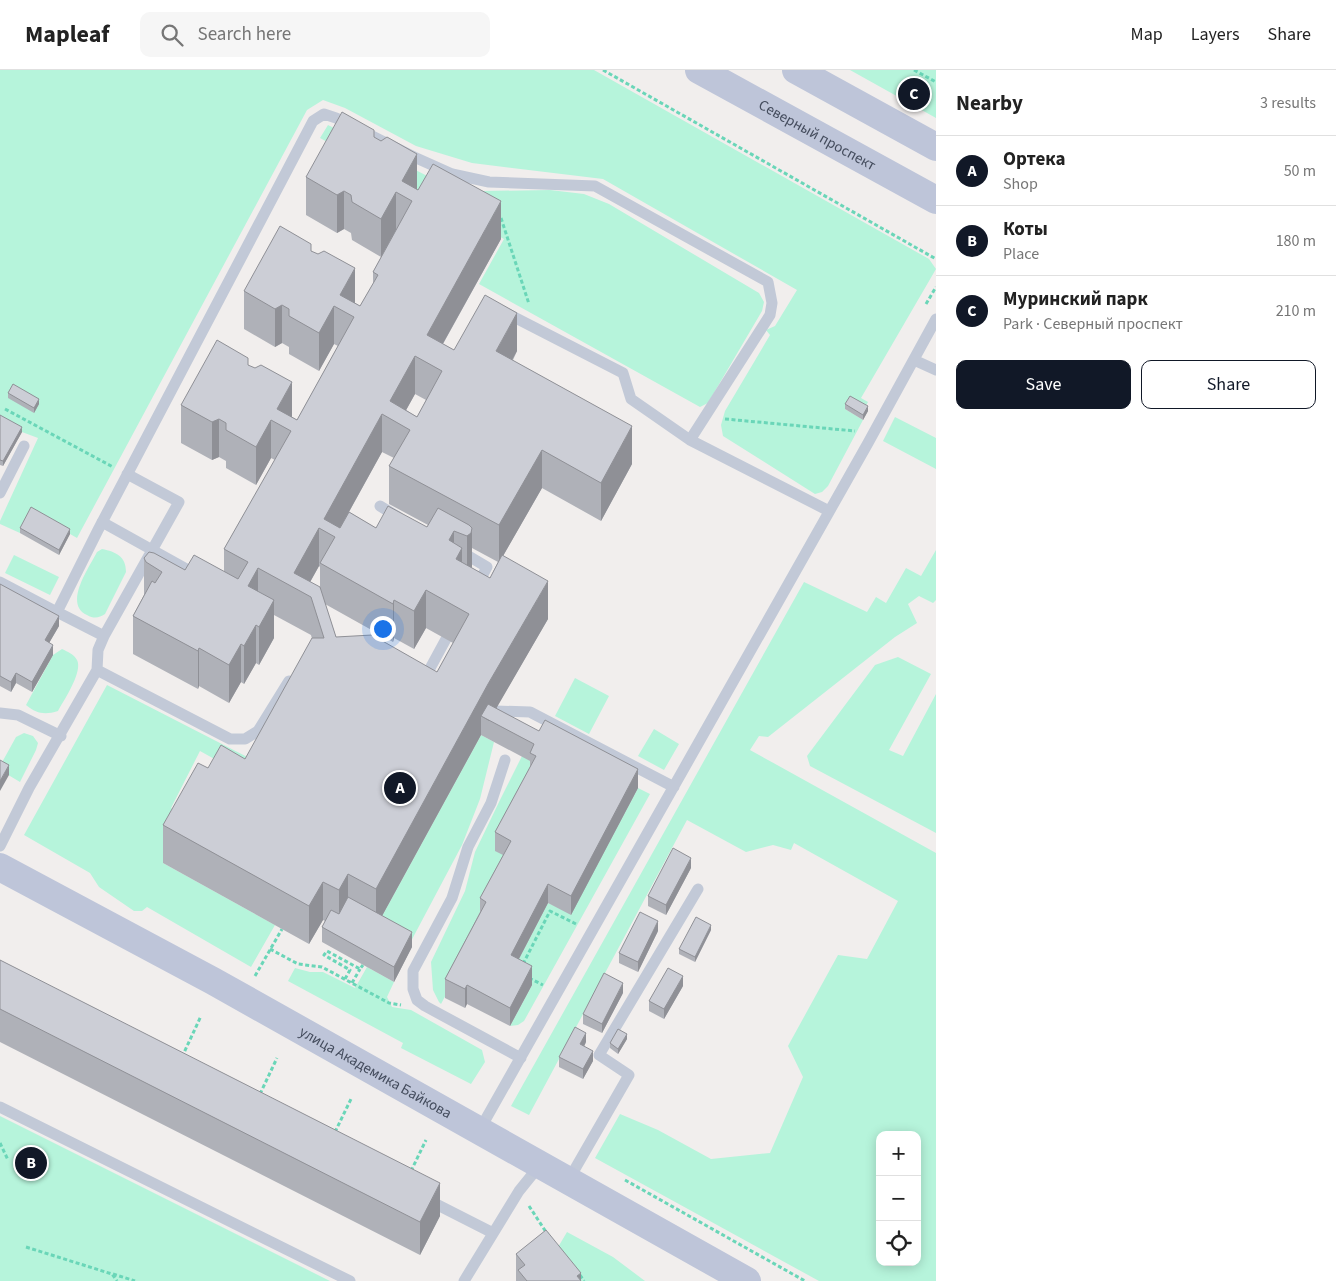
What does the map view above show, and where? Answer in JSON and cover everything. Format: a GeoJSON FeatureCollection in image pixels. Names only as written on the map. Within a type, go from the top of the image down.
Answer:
{"type":"FeatureCollection","features":[{"type":"Feature","properties":{"kind":"street","name":"Северный проспект"},"geometry":{"type":"LineString","coordinates":[[699,70],[936,200]]}},
{"type":"Feature","properties":{"kind":"street"},"geometry":{"type":"LineString","coordinates":[[796,70],[936,147]]}},
{"type":"Feature","properties":{"kind":"street","name":"улица Академика Байкова"},"geometry":{"type":"LineString","coordinates":[[0,867],[213,981],[747,1281]]}},
{"type":"Feature","properties":{"kind":"lane"},"geometry":{"type":"LineString","coordinates":[[57,612],[127,474],[313,121],[324,114],[452,174],[489,182],[595,186],[768,282],[772,303],[770,315],[690,440]]}},
{"type":"Feature","properties":{"kind":"lane"},"geometry":{"type":"LineString","coordinates":[[491,305],[623,373],[631,399],[690,440],[829,512]]}},
{"type":"Feature","properties":{"kind":"lane"},"geometry":{"type":"LineString","coordinates":[[479,1131],[874,433],[936,319]]}},
{"type":"Feature","properties":{"kind":"lane"},"geometry":{"type":"LineString","coordinates":[[914,360],[936,370]]}},
{"type":"Feature","properties":{"kind":"lane"},"geometry":{"type":"LineString","coordinates":[[2,486],[24,446]]}},
{"type":"Feature","properties":{"kind":"lane"},"geometry":{"type":"LineString","coordinates":[[0,846],[30,788],[97,670],[98,650],[104,636],[178,502],[127,474]]}},
{"type":"Feature","properties":{"kind":"lane"},"geometry":{"type":"LineString","coordinates":[[380,506],[404,520]]}},
{"type":"Feature","properties":{"kind":"lane"},"geometry":{"type":"LineString","coordinates":[[102,522],[211,583]]}},
{"type":"Feature","properties":{"kind":"lane"},"geometry":{"type":"LineString","coordinates":[[446,544],[487,567],[471,596]]}},
{"type":"Feature","properties":{"kind":"lane"},"geometry":{"type":"LineString","coordinates":[[0,582],[104,636]]}},
{"type":"Feature","properties":{"kind":"lane"},"geometry":{"type":"LineString","coordinates":[[427,674],[446,639]]}},
{"type":"Feature","properties":{"kind":"lane"},"geometry":{"type":"LineString","coordinates":[[97,670],[230,739],[245,739],[258,732],[294,673]]}},
{"type":"Feature","properties":{"kind":"lane"},"geometry":{"type":"LineString","coordinates":[[495,711],[530,712],[674,787]]}},
{"type":"Feature","properties":{"kind":"lane"},"geometry":{"type":"LineString","coordinates":[[0,713],[18,715],[60,736]]}},
{"type":"Feature","properties":{"kind":"lane"},"geometry":{"type":"LineString","coordinates":[[506,760],[491,803],[468,847],[452,898],[413,971],[413,989],[417,1000],[425,1006],[521,1058]]}},
{"type":"Feature","properties":{"kind":"lane"},"geometry":{"type":"LineString","coordinates":[[568,1180],[629,1075],[599,1055],[698,889]]}},
{"type":"Feature","properties":{"kind":"lane"},"geometry":{"type":"LineString","coordinates":[[0,1107],[350,1281]]}},
{"type":"Feature","properties":{"kind":"lane"},"geometry":{"type":"LineString","coordinates":[[464,1281],[520,1191],[540,1165]]}},
{"type":"Feature","properties":{"kind":"lane"},"geometry":{"type":"LineString","coordinates":[[404,1187],[493,1233]]}},
{"type":"Feature","properties":{"kind":"path"},"geometry":{"type":"LineString","coordinates":[[603,70],[936,259]]}},
{"type":"Feature","properties":{"kind":"path"},"geometry":{"type":"LineString","coordinates":[[914,70],[936,82]]}},
{"type":"Feature","properties":{"kind":"path"},"geometry":{"type":"LineString","coordinates":[[489,182],[537,328]]}},
{"type":"Feature","properties":{"kind":"path"},"geometry":{"type":"LineString","coordinates":[[5,409],[127,474]]}},
{"type":"Feature","properties":{"kind":"path"},"geometry":{"type":"LineString","coordinates":[[704,417],[874,433]]}},
{"type":"Feature","properties":{"kind":"path"},"geometry":{"type":"LineString","coordinates":[[850,430],[855,424]]}},
{"type":"Feature","properties":{"kind":"path"},"geometry":{"type":"LineString","coordinates":[[518,972],[550,911],[581,926]]}},
{"type":"Feature","properties":{"kind":"path"},"geometry":{"type":"LineString","coordinates":[[255,976],[282,929]]}},
{"type":"Feature","properties":{"kind":"path"},"geometry":{"type":"LineString","coordinates":[[270,949],[298,964],[322,967],[389,1003],[400,1005],[417,1000]]}},
{"type":"Feature","properties":{"kind":"path"},"geometry":{"type":"LineString","coordinates":[[345,979],[350,970],[324,955],[327,951],[360,969]]}},
{"type":"Feature","properties":{"kind":"path"},"geometry":{"type":"LineString","coordinates":[[352,983],[363,964]]}},
{"type":"Feature","properties":{"kind":"path"},"geometry":{"type":"LineString","coordinates":[[526,976],[547,988]]}},
{"type":"Feature","properties":{"kind":"path"},"geometry":{"type":"LineString","coordinates":[[178,1063],[201,1016]]}},
{"type":"Feature","properties":{"kind":"path"},"geometry":{"type":"LineString","coordinates":[[256,1102],[277,1058]]}},
{"type":"Feature","properties":{"kind":"path"},"geometry":{"type":"LineString","coordinates":[[331,1140],[351,1099]]}},
{"type":"Feature","properties":{"kind":"path"},"geometry":{"type":"LineString","coordinates":[[404,1187],[426,1140]]}},
{"type":"Feature","properties":{"kind":"path"},"geometry":{"type":"LineString","coordinates":[[0,1143],[8,1160]]}},
{"type":"Feature","properties":{"kind":"path"},"geometry":{"type":"LineString","coordinates":[[618,1177],[806,1281]]}},
{"type":"Feature","properties":{"kind":"path"},"geometry":{"type":"LineString","coordinates":[[520,1191],[551,1239]]}},
{"type":"Feature","properties":{"kind":"path"},"geometry":{"type":"LineString","coordinates":[[26,1247],[135,1281]]}},
{"type":"Feature","properties":{"kind":"path"},"geometry":{"type":"LineString","coordinates":[[112,1274],[117,1281]]}},
{"type":"Feature","properties":{"kind":"path"},"geometry":{"type":"LineString","coordinates":[[579,1274],[584,1281]]}},
{"type":"Feature","properties":{"kind":"green space"},"geometry":{"type":"Polygon","coordinates":[[[0,70],[594,70],[929,259],[936,269],[861,398],[868,402],[864,409],[845,409],[863,420],[828,486],[822,492],[815,494],[723,436],[721,425],[725,411],[770,335],[766,330],[775,326],[797,290],[603,179],[472,163],[416,146],[345,108],[323,100],[307,110],[77,538],[32,512],[20,533],[0,524],[0,521],[38,438],[0,420],[0,70]]]}},
{"type":"Feature","properties":{"kind":"green space"},"geometry":{"type":"Polygon","coordinates":[[[850,70],[936,70],[936,118],[850,70]]]}},
{"type":"Feature","properties":{"kind":"green space"},"geometry":{"type":"Polygon","coordinates":[[[328,125],[472,199],[483,191],[550,190],[584,194],[609,204],[759,293],[764,302],[762,311],[708,403],[700,407],[479,284],[504,239],[320,138],[328,125]]]}},
{"type":"Feature","properties":{"kind":"green space"},"geometry":{"type":"Polygon","coordinates":[[[895,417],[936,438],[936,469],[883,441],[895,417]]]}},
{"type":"Feature","properties":{"kind":"green space"},"geometry":{"type":"Polygon","coordinates":[[[102,549],[122,558],[126,572],[105,614],[94,617],[80,610],[77,603],[78,594],[84,576],[97,552],[102,549]]]}},
{"type":"Feature","properties":{"kind":"green space"},"geometry":{"type":"Polygon","coordinates":[[[936,550],[936,600],[933,603],[919,596],[908,604],[917,623],[895,637],[768,737],[759,736],[750,750],[936,853],[936,1281],[819,1281],[595,1158],[620,1114],[658,1130],[711,1159],[770,1153],[803,1077],[788,1046],[838,955],[867,959],[898,901],[794,843],[791,850],[773,845],[746,852],[687,820],[529,1115],[511,1106],[804,582],[867,612],[876,597],[886,603],[906,568],[921,576],[936,550]]]}},
{"type":"Feature","properties":{"kind":"green space"},"geometry":{"type":"Polygon","coordinates":[[[14,555],[59,577],[50,595],[5,573],[14,555]]]}},
{"type":"Feature","properties":{"kind":"green space"},"geometry":{"type":"Polygon","coordinates":[[[62,649],[73,655],[77,660],[78,665],[75,679],[58,711],[49,713],[38,712],[26,705],[53,655],[62,649]]]}},
{"type":"Feature","properties":{"kind":"green space"},"geometry":{"type":"Polygon","coordinates":[[[898,657],[931,674],[889,750],[903,756],[936,694],[936,833],[810,766],[807,756],[875,665],[898,657]]]}},
{"type":"Feature","properties":{"kind":"green space"},"geometry":{"type":"Polygon","coordinates":[[[575,678],[609,696],[589,734],[555,716],[575,678]]]}},
{"type":"Feature","properties":{"kind":"green space"},"geometry":{"type":"Polygon","coordinates":[[[107,685],[263,765],[254,781],[200,751],[171,808],[189,818],[163,863],[275,925],[251,967],[147,907],[142,911],[134,911],[99,887],[90,873],[24,835],[107,685]]]}},
{"type":"Feature","properties":{"kind":"green space"},"geometry":{"type":"Polygon","coordinates":[[[654,729],[679,744],[664,770],[638,756],[654,729]]]}},
{"type":"Feature","properties":{"kind":"green space"},"geometry":{"type":"Polygon","coordinates":[[[24,733],[33,736],[38,743],[20,782],[0,770],[0,766],[16,737],[24,733]]]}},
{"type":"Feature","properties":{"kind":"green space"},"geometry":{"type":"Polygon","coordinates":[[[481,735],[494,742],[480,799],[462,845],[409,945],[376,927],[481,735]]]}},
{"type":"Feature","properties":{"kind":"green space"},"geometry":{"type":"Polygon","coordinates":[[[522,756],[534,763],[511,859],[486,920],[441,1004],[433,990],[431,962],[465,891],[475,852],[522,756]]]}},
{"type":"Feature","properties":{"kind":"green space"},"geometry":{"type":"Polygon","coordinates":[[[638,788],[650,794],[524,1021],[518,1025],[510,1026],[532,985],[511,974],[548,903],[571,914],[638,788]]]}},
{"type":"Feature","properties":{"kind":"green space"},"geometry":{"type":"Polygon","coordinates":[[[367,967],[394,982],[387,997],[392,1007],[411,1010],[482,1050],[485,1062],[471,1084],[401,1048],[403,1043],[288,981],[295,968],[310,972],[323,972],[355,988],[367,967]]]}},
{"type":"Feature","properties":{"kind":"green space"},"geometry":{"type":"Polygon","coordinates":[[[0,1116],[330,1281],[0,1281],[0,1116]]]}},
{"type":"Feature","properties":{"kind":"green space"},"geometry":{"type":"Polygon","coordinates":[[[567,1232],[613,1257],[645,1281],[569,1281],[551,1259],[567,1232]]]}},
{"type":"Feature","properties":{"kind":"building"},"geometry":{"type":"Polygon","coordinates":[[[342,112],[374,130],[374,137],[381,141],[387,137],[417,154],[402,181],[418,190],[433,164],[501,201],[427,335],[454,350],[485,295],[517,313],[496,351],[632,426],[601,483],[542,450],[499,525],[389,466],[410,430],[382,414],[324,519],[340,528],[349,512],[376,528],[388,506],[427,527],[438,508],[472,528],[471,533],[467,536],[454,531],[449,540],[462,548],[456,559],[490,578],[502,555],[548,581],[488,684],[376,889],[348,874],[339,890],[323,882],[309,906],[163,825],[198,763],[208,768],[221,745],[245,759],[312,638],[324,638],[311,597],[258,568],[248,586],[274,600],[259,627],[256,625],[244,646],[241,644],[229,665],[199,648],[198,651],[133,616],[152,581],[155,583],[162,572],[146,562],[144,558],[149,552],[185,570],[194,555],[238,579],[248,562],[224,549],[291,431],[271,420],[256,447],[226,430],[226,423],[219,419],[212,422],[181,405],[217,340],[248,358],[248,365],[255,368],[261,365],[292,382],[277,409],[297,420],[354,317],[334,306],[319,333],[289,316],[289,309],[282,305],[275,309],[244,291],[280,226],[311,244],[311,251],[318,254],[324,251],[355,268],[340,295],[360,306],[378,275],[373,272],[412,201],[396,192],[381,219],[352,202],[351,195],[344,191],[337,195],[306,177],[342,112]],[[415,356],[390,401],[417,417],[442,371],[415,356]],[[319,528],[294,573],[320,587],[336,637],[372,635],[437,672],[469,614],[426,590],[414,611],[394,600],[393,604],[320,563],[335,537],[319,528]]]}},
{"type":"Feature","properties":{"kind":"building"},"geometry":{"type":"Polygon","coordinates":[[[13,384],[39,399],[34,408],[8,393],[13,384]]]}},
{"type":"Feature","properties":{"kind":"building"},"geometry":{"type":"Polygon","coordinates":[[[850,396],[868,406],[863,415],[845,404],[850,396]]]}},
{"type":"Feature","properties":{"kind":"building"},"geometry":{"type":"Polygon","coordinates":[[[0,415],[22,427],[3,461],[0,460],[0,415]]]}},
{"type":"Feature","properties":{"kind":"building"},"geometry":{"type":"Polygon","coordinates":[[[31,507],[70,529],[59,550],[20,528],[31,507]]]}},
{"type":"Feature","properties":{"kind":"building"},"geometry":{"type":"Polygon","coordinates":[[[0,584],[59,616],[45,640],[53,645],[32,682],[16,673],[11,682],[0,676],[0,584]]]}},
{"type":"Feature","properties":{"kind":"building"},"geometry":{"type":"Polygon","coordinates":[[[488,704],[539,731],[545,720],[638,769],[571,896],[548,884],[511,955],[532,966],[510,1008],[467,985],[465,989],[445,979],[486,902],[480,898],[511,841],[495,832],[536,756],[530,753],[534,744],[481,716],[488,704]]]}},
{"type":"Feature","properties":{"kind":"building"},"geometry":{"type":"Polygon","coordinates":[[[0,760],[9,765],[0,781],[0,760]]]}},
{"type":"Feature","properties":{"kind":"building"},"geometry":{"type":"Polygon","coordinates":[[[673,848],[691,858],[666,905],[648,896],[673,848]]]}},
{"type":"Feature","properties":{"kind":"building"},"geometry":{"type":"Polygon","coordinates":[[[348,897],[412,932],[394,967],[322,927],[331,910],[339,914],[348,897]]]}},
{"type":"Feature","properties":{"kind":"building"},"geometry":{"type":"Polygon","coordinates":[[[640,912],[658,921],[638,962],[619,953],[640,912]]]}},
{"type":"Feature","properties":{"kind":"building"},"geometry":{"type":"Polygon","coordinates":[[[696,917],[711,925],[695,957],[679,949],[696,917]]]}},
{"type":"Feature","properties":{"kind":"building"},"geometry":{"type":"Polygon","coordinates":[[[0,960],[440,1183],[420,1222],[0,1009],[0,960]]]}},
{"type":"Feature","properties":{"kind":"building"},"geometry":{"type":"Polygon","coordinates":[[[668,968],[683,976],[664,1009],[649,1001],[668,968]]]}},
{"type":"Feature","properties":{"kind":"building"},"geometry":{"type":"Polygon","coordinates":[[[604,973],[623,983],[602,1024],[583,1014],[604,973]]]}},
{"type":"Feature","properties":{"kind":"building"},"geometry":{"type":"Polygon","coordinates":[[[575,1027],[586,1033],[580,1044],[593,1051],[583,1069],[559,1057],[575,1027]]]}},
{"type":"Feature","properties":{"kind":"building"},"geometry":{"type":"Polygon","coordinates":[[[618,1029],[627,1034],[618,1049],[610,1043],[618,1029]]]}},
{"type":"Feature","properties":{"kind":"building"},"geometry":{"type":"Polygon","coordinates":[[[546,1230],[581,1273],[577,1276],[581,1281],[527,1281],[518,1270],[525,1265],[516,1254],[546,1230]]]}},
{"type":"Feature","properties":{"kind":"place","name":"Муринский парк"},"geometry":{"type":"Point","coordinates":[914,94]}},
{"type":"Feature","properties":{"kind":"place","name":"Ортека"},"geometry":{"type":"Point","coordinates":[400,788]}},
{"type":"Feature","properties":{"kind":"place","name":"Коты"},"geometry":{"type":"Point","coordinates":[31,1163]}}]}
